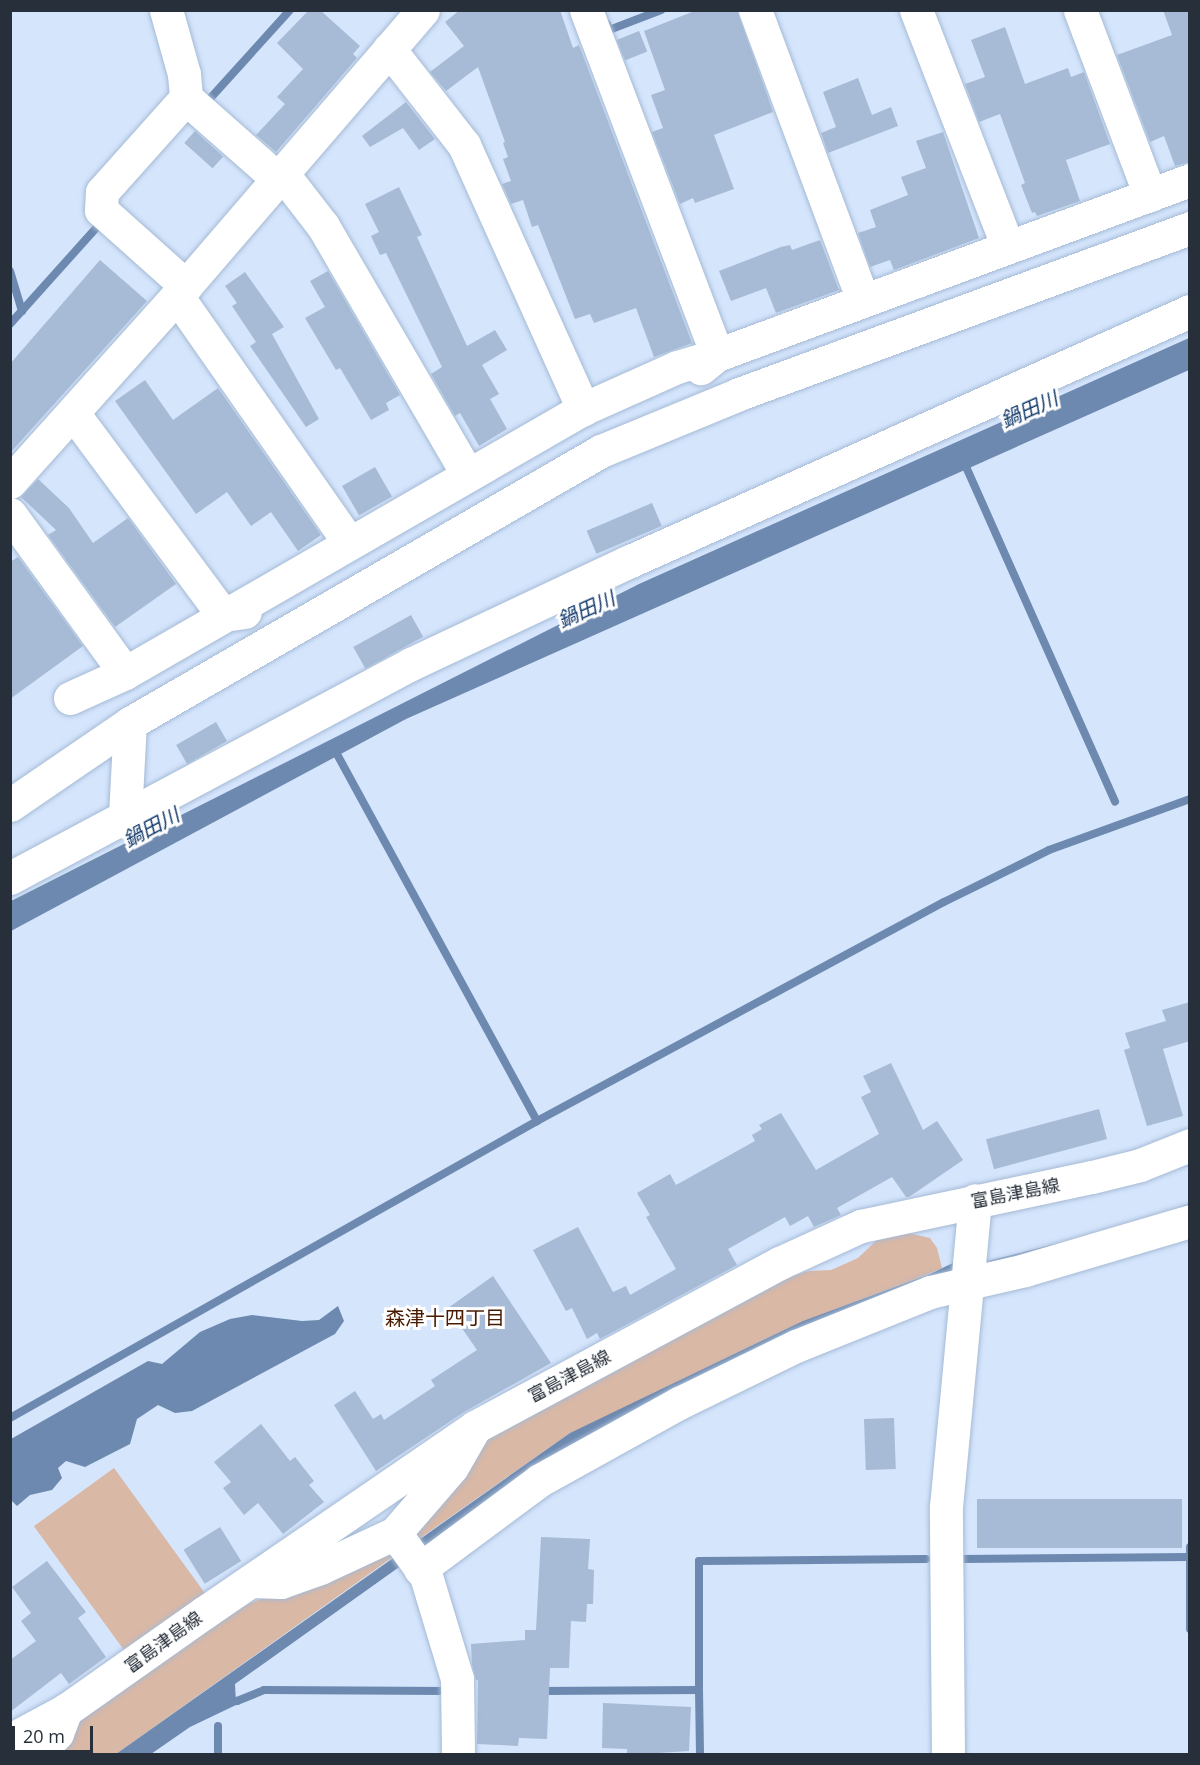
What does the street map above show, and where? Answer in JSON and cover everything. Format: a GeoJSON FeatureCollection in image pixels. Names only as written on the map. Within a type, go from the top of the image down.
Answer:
{"type":"FeatureCollection","features":[{"type":"Feature","properties":{"kind":"street"},"geometry":{"type":"LineString","coordinates":[[166,10],[184,74],[186,98],[280,176],[323,225],[468,475]]}},
{"type":"Feature","properties":{"kind":"street"},"geometry":{"type":"LineString","coordinates":[[10,482],[181,291],[423,10]]}},
{"type":"Feature","properties":{"kind":"street"},"geometry":{"type":"LineString","coordinates":[[586,10],[717,355]]}},
{"type":"Feature","properties":{"kind":"street"},"geometry":{"type":"LineString","coordinates":[[755,10],[863,301]]}},
{"type":"Feature","properties":{"kind":"street"},"geometry":{"type":"LineString","coordinates":[[916,10],[1008,247]]}},
{"type":"Feature","properties":{"kind":"street"},"geometry":{"type":"LineString","coordinates":[[1080,10],[1150,195]]}},
{"type":"Feature","properties":{"kind":"street"},"geometry":{"type":"LineString","coordinates":[[389,49],[464,145],[583,409]]}},
{"type":"Feature","properties":{"kind":"street"},"geometry":{"type":"LineString","coordinates":[[186,98],[102,192],[101,210],[181,291],[350,543]]}},
{"type":"Feature","properties":{"kind":"street"},"geometry":{"type":"LineString","coordinates":[[70,698],[125,673],[583,409],[677,367],[717,355],[1190,180]]}},
{"type":"Feature","properties":{"kind":"street"},"geometry":{"type":"LineString","coordinates":[[10,805],[130,723],[601,451],[739,394],[1190,228]]}},
{"type":"Feature","properties":{"kind":"street"},"geometry":{"type":"LineString","coordinates":[[10,878],[411,664],[628,562],[1190,311]]}},
{"type":"Feature","properties":{"kind":"street"},"geometry":{"type":"LineString","coordinates":[[601,451],[619,417],[691,376],[717,355]]}},
{"type":"Feature","properties":{"kind":"street"},"geometry":{"type":"LineString","coordinates":[[73,413],[223,615]]}},
{"type":"Feature","properties":{"kind":"street"},"geometry":{"type":"LineString","coordinates":[[10,514],[125,673]]}},
{"type":"Feature","properties":{"kind":"street"},"geometry":{"type":"LineString","coordinates":[[223,615],[261,609],[334,574],[375,581]]}},
{"type":"Feature","properties":{"kind":"street"},"geometry":{"type":"LineString","coordinates":[[125,815],[130,723]]}},
{"type":"Feature","properties":{"kind":"street","name":"富島津島線"},"geometry":{"type":"LineString","coordinates":[[10,1740],[66,1710],[475,1427],[780,1263],[861,1226],[975,1200],[1102,1175],[1140,1165],[1190,1146]]}},
{"type":"Feature","properties":{"kind":"street"},"geometry":{"type":"LineString","coordinates":[[948,1755],[946,1507],[975,1200]]}},
{"type":"Feature","properties":{"kind":"street"},"geometry":{"type":"LineString","coordinates":[[252,1581],[281,1582],[320,1568],[408,1552],[679,1403],[806,1342],[930,1292],[969,1272],[1132,1240],[1190,1221]]}},
{"type":"Feature","properties":{"kind":"street"},"geometry":{"type":"LineString","coordinates":[[408,1552],[475,1427]]}},
{"type":"Feature","properties":{"kind":"street"},"geometry":{"type":"LineString","coordinates":[[408,1552],[426,1576],[457,1679],[458,1755]]}},
{"type":"Feature","properties":{"kind":"street"},"geometry":{"type":"LineString","coordinates":[[37,1755],[57,1733],[66,1710]]}},
{"type":"Feature","properties":{"kind":"shaded area"},"geometry":{"type":"Polygon","coordinates":[[[904,1232],[930,1238],[937,1248],[942,1268],[570,1433],[416,1541],[416,1517],[484,1441],[584,1383],[785,1278],[809,1271],[831,1270],[858,1258],[881,1236],[904,1232]]]}},
{"type":"Feature","properties":{"kind":"shaded area"},"geometry":{"type":"Polygon","coordinates":[[[114,1468],[207,1597],[127,1655],[34,1526],[114,1468]]]}},
{"type":"Feature","properties":{"kind":"shaded area"},"geometry":{"type":"Polygon","coordinates":[[[385,1547],[397,1554],[116,1754],[46,1754],[86,1711],[234,1610],[385,1547]]]}},
{"type":"Feature","properties":{"kind":"water"},"geometry":{"type":"Polygon","coordinates":[[[1189,338],[1189,370],[406,719],[11,931],[11,901],[639,584],[1189,338]]]}},
{"type":"Feature","properties":{"kind":"water"},"geometry":{"type":"Polygon","coordinates":[[[1189,1204],[1189,1214],[952,1277],[402,1565],[235,1684],[236,1705],[190,1727],[151,1754],[116,1754],[570,1433],[803,1321],[928,1275],[955,1262],[984,1262],[1122,1227],[1189,1204]]]}},
{"type":"Feature","properties":{"kind":"water"},"geometry":{"type":"Polygon","coordinates":[[[338,1306],[344,1321],[335,1334],[192,1411],[175,1413],[158,1405],[137,1419],[130,1444],[85,1467],[66,1461],[58,1468],[62,1478],[52,1490],[30,1495],[17,1506],[11,1500],[11,1439],[148,1361],[162,1364],[200,1332],[230,1319],[252,1315],[302,1321],[319,1320],[338,1306]]]}},
{"type":"Feature","properties":{"kind":"building"},"geometry":{"type":"Polygon","coordinates":[[[309,10],[320,10],[360,46],[353,54],[357,58],[276,152],[256,135],[285,104],[277,97],[303,69],[277,43],[309,10]]]}},
{"type":"Feature","properties":{"kind":"building"},"geometry":{"type":"Polygon","coordinates":[[[460,10],[560,10],[573,48],[579,45],[692,343],[654,357],[636,308],[594,323],[590,314],[575,319],[538,225],[532,227],[523,200],[511,204],[502,184],[511,181],[503,159],[508,157],[503,143],[505,142],[478,67],[446,91],[430,72],[464,46],[445,22],[460,10]]]}},
{"type":"Feature","properties":{"kind":"building"},"geometry":{"type":"Polygon","coordinates":[[[697,10],[737,10],[773,112],[714,135],[734,189],[695,203],[693,198],[680,204],[652,132],[663,128],[651,95],[665,90],[644,31],[697,10]]]}},
{"type":"Feature","properties":{"kind":"building"},"geometry":{"type":"Polygon","coordinates":[[[1163,10],[1190,10],[1190,162],[1175,166],[1164,136],[1150,142],[1117,55],[1172,35],[1163,10]]]}},
{"type":"Feature","properties":{"kind":"building"},"geometry":{"type":"Polygon","coordinates":[[[1005,27],[1025,84],[1068,68],[1071,77],[1084,72],[1110,144],[1066,160],[1080,201],[1037,216],[1035,212],[1032,213],[1021,185],[1025,183],[1000,114],[979,122],[965,84],[985,77],[971,40],[1005,27]]]}},
{"type":"Feature","properties":{"kind":"building"},"geometry":{"type":"Polygon","coordinates":[[[639,31],[647,51],[625,60],[617,40],[639,31]]]}},
{"type":"Feature","properties":{"kind":"building"},"geometry":{"type":"Polygon","coordinates":[[[858,78],[872,115],[891,107],[898,126],[828,153],[821,133],[836,127],[823,92],[858,78]]]}},
{"type":"Feature","properties":{"kind":"building"},"geometry":{"type":"Polygon","coordinates":[[[406,102],[435,139],[419,150],[403,128],[370,147],[362,136],[406,102]]]}},
{"type":"Feature","properties":{"kind":"building"},"geometry":{"type":"Polygon","coordinates":[[[195,131],[223,156],[213,168],[184,143],[195,131]]]}},
{"type":"Feature","properties":{"kind":"building"},"geometry":{"type":"Polygon","coordinates":[[[943,132],[979,238],[894,270],[890,260],[870,267],[858,233],[876,227],[870,210],[908,195],[901,177],[926,168],[916,141],[943,132]]]}},
{"type":"Feature","properties":{"kind":"building"},"geometry":{"type":"Polygon","coordinates":[[[399,187],[422,235],[417,237],[467,346],[495,330],[507,350],[482,365],[499,394],[490,399],[507,429],[479,446],[460,413],[455,416],[431,374],[442,367],[386,253],[380,255],[371,236],[379,232],[365,204],[399,187]]]}},
{"type":"Feature","properties":{"kind":"building"},"geometry":{"type":"Polygon","coordinates":[[[820,240],[839,290],[776,313],[766,288],[731,301],[719,271],[781,247],[790,245],[792,250],[820,240]]]}},
{"type":"Feature","properties":{"kind":"building"},"geometry":{"type":"Polygon","coordinates":[[[100,260],[147,301],[10,453],[10,364],[100,260]]]}},
{"type":"Feature","properties":{"kind":"building"},"geometry":{"type":"Polygon","coordinates":[[[328,271],[400,395],[386,403],[389,410],[371,420],[340,368],[336,370],[305,318],[325,307],[310,281],[328,271]]]}},
{"type":"Feature","properties":{"kind":"building"},"geometry":{"type":"Polygon","coordinates":[[[245,272],[284,327],[272,334],[319,419],[306,427],[250,346],[256,342],[232,306],[237,303],[225,286],[245,272]]]}},
{"type":"Feature","properties":{"kind":"building"},"geometry":{"type":"Polygon","coordinates":[[[145,380],[173,420],[218,388],[321,535],[298,551],[271,512],[251,526],[227,492],[196,514],[115,401],[145,380]]]}},
{"type":"Feature","properties":{"kind":"building"},"geometry":{"type":"Polygon","coordinates":[[[375,467],[392,496],[359,515],[342,486],[375,467]]]}},
{"type":"Feature","properties":{"kind":"building"},"geometry":{"type":"Polygon","coordinates":[[[38,479],[69,508],[93,543],[128,518],[176,584],[115,627],[48,535],[56,530],[21,497],[38,479]]]}},
{"type":"Feature","properties":{"kind":"building"},"geometry":{"type":"Polygon","coordinates":[[[652,503],[662,526],[596,554],[587,531],[652,503]]]}},
{"type":"Feature","properties":{"kind":"building"},"geometry":{"type":"Polygon","coordinates":[[[18,557],[83,646],[10,699],[10,562],[18,557]]]}},
{"type":"Feature","properties":{"kind":"building"},"geometry":{"type":"Polygon","coordinates":[[[411,615],[423,637],[365,669],[353,647],[411,615]]]}},
{"type":"Feature","properties":{"kind":"building"},"geometry":{"type":"Polygon","coordinates":[[[216,722],[227,741],[187,764],[176,745],[216,722]]]}},
{"type":"Feature","properties":{"kind":"building"},"geometry":{"type":"Polygon","coordinates":[[[1190,1002],[1190,1041],[1163,1049],[1183,1116],[1147,1126],[1124,1050],[1130,1048],[1125,1033],[1166,1021],[1162,1010],[1190,1002]]]}},
{"type":"Feature","properties":{"kind":"building"},"geometry":{"type":"Polygon","coordinates":[[[891,1063],[923,1130],[937,1121],[963,1160],[909,1197],[906,1197],[892,1177],[837,1208],[841,1215],[814,1227],[808,1216],[790,1226],[785,1217],[728,1249],[737,1265],[600,1339],[597,1333],[587,1339],[572,1308],[566,1311],[533,1250],[578,1227],[613,1292],[626,1286],[630,1295],[676,1269],[646,1217],[650,1215],[637,1193],[670,1174],[676,1185],[755,1141],[752,1135],[762,1129],[759,1125],[781,1113],[816,1170],[879,1134],[861,1097],[871,1092],[863,1076],[891,1063]]]}},
{"type":"Feature","properties":{"kind":"building"},"geometry":{"type":"Polygon","coordinates":[[[1099,1109],[1107,1139],[994,1169],[986,1139],[1099,1109]]]}},
{"type":"Feature","properties":{"kind":"building"},"geometry":{"type":"Polygon","coordinates":[[[493,1276],[551,1363],[464,1412],[376,1471],[334,1405],[355,1391],[373,1419],[381,1414],[384,1420],[435,1386],[431,1380],[477,1350],[448,1308],[493,1276]]]}},
{"type":"Feature","properties":{"kind":"building"},"geometry":{"type":"Polygon","coordinates":[[[894,1418],[896,1469],[866,1470],[864,1419],[894,1418]]]}},
{"type":"Feature","properties":{"kind":"building"},"geometry":{"type":"Polygon","coordinates":[[[261,1424],[290,1461],[295,1457],[314,1481],[309,1485],[324,1502],[283,1534],[258,1503],[244,1515],[223,1488],[231,1482],[214,1462],[261,1424]]]}},
{"type":"Feature","properties":{"kind":"building"},"geometry":{"type":"Polygon","coordinates":[[[977,1499],[1182,1499],[1182,1548],[977,1548],[977,1499]]]}},
{"type":"Feature","properties":{"kind":"building"},"geometry":{"type":"Polygon","coordinates":[[[220,1527],[241,1561],[205,1584],[184,1550],[220,1527]]]}},
{"type":"Feature","properties":{"kind":"building"},"geometry":{"type":"Polygon","coordinates":[[[541,1537],[590,1539],[588,1569],[594,1570],[593,1604],[587,1604],[586,1622],[571,1621],[569,1668],[550,1668],[547,1739],[519,1738],[518,1746],[477,1744],[478,1680],[476,1680],[472,1665],[471,1644],[525,1640],[525,1630],[536,1630],[541,1537]]]}},
{"type":"Feature","properties":{"kind":"building"},"geometry":{"type":"Polygon","coordinates":[[[47,1561],[86,1612],[78,1618],[106,1657],[69,1684],[61,1673],[10,1712],[10,1660],[36,1641],[21,1621],[31,1613],[12,1587],[47,1561]]]}},
{"type":"Feature","properties":{"kind":"building"},"geometry":{"type":"Polygon","coordinates":[[[603,1703],[691,1707],[689,1751],[627,1755],[627,1749],[602,1748],[603,1703]]]}},
{"type":"Feature","properties":{"kind":"waterway"},"geometry":{"type":"LineString","coordinates":[[206,103],[290,10]]}},
{"type":"Feature","properties":{"kind":"waterway"},"geometry":{"type":"LineString","coordinates":[[607,24],[609,30],[661,10]]}},
{"type":"Feature","properties":{"kind":"waterway"},"geometry":{"type":"LineString","coordinates":[[10,324],[97,227]]}},
{"type":"Feature","properties":{"kind":"waterway"},"geometry":{"type":"LineString","coordinates":[[10,271],[22,311]]}},
{"type":"Feature","properties":{"kind":"waterway"},"geometry":{"type":"LineString","coordinates":[[967,469],[1115,802]]}},
{"type":"Feature","properties":{"kind":"waterway"},"geometry":{"type":"LineString","coordinates":[[338,756],[537,1121]]}},
{"type":"Feature","properties":{"kind":"waterway"},"geometry":{"type":"LineString","coordinates":[[10,1418],[537,1121],[944,902],[1049,850],[1190,799]]}},
{"type":"Feature","properties":{"kind":"waterway"},"geometry":{"type":"LineString","coordinates":[[1190,1547],[1190,1629]]}},
{"type":"Feature","properties":{"kind":"waterway"},"geometry":{"type":"LineString","coordinates":[[961,1559],[1190,1557]]}},
{"type":"Feature","properties":{"kind":"waterway"},"geometry":{"type":"LineString","coordinates":[[540,1691],[699,1690],[699,1561],[926,1559]]}},
{"type":"Feature","properties":{"kind":"waterway"},"geometry":{"type":"LineString","coordinates":[[228,1699],[237,1701],[264,1690],[447,1691]]}},
{"type":"Feature","properties":{"kind":"waterway"},"geometry":{"type":"LineString","coordinates":[[699,1690],[700,1754]]}},
{"type":"Feature","properties":{"kind":"waterway"},"geometry":{"type":"LineString","coordinates":[[218,1726],[218,1754]]}},
{"type":"Feature","properties":{"kind":"district","name":"森津十四丁目"},"geometry":{"type":"Point","coordinates":[445,1317]}},
{"type":"Feature","properties":{"kind":"water label","name":"鍋田川"},"geometry":{"type":"Point","coordinates":[1029,409]}},
{"type":"Feature","properties":{"kind":"water label","name":"鍋田川"},"geometry":{"type":"Point","coordinates":[586,609]}},
{"type":"Feature","properties":{"kind":"water label","name":"鍋田川"},"geometry":{"type":"Point","coordinates":[151,827]}}]}
